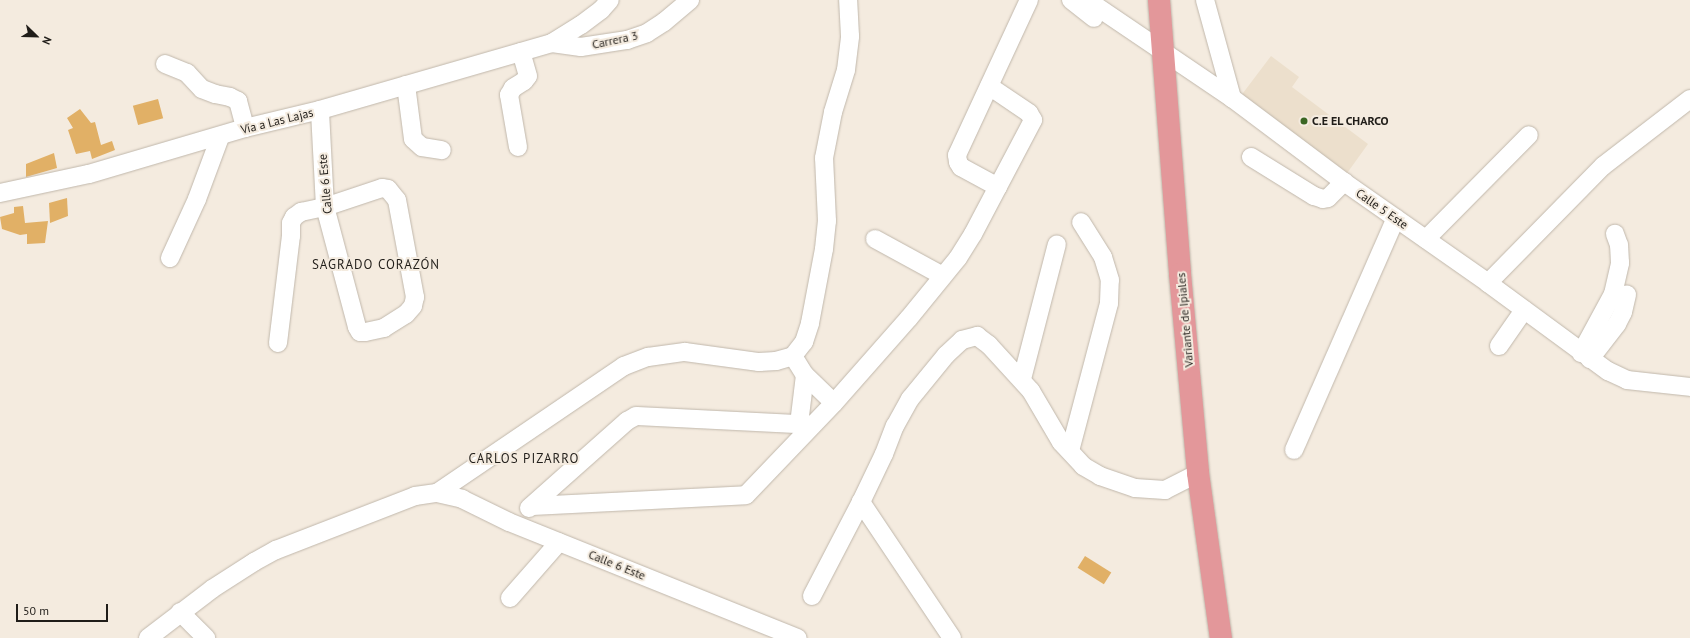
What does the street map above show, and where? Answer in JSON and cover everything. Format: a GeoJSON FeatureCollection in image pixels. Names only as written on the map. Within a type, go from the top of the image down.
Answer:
{"type":"FeatureCollection","features":[{"type":"Feature","properties":{"kind":"highway","name":"Variante de Ipiales"},"geometry":{"type":"LineString","coordinates":[[1159,0],[1180,274],[1198,473],[1221,638]]}},
{"type":"Feature","properties":{"kind":"street"},"geometry":{"type":"LineString","coordinates":[[552,43],[581,25],[601,10],[610,0]]}},
{"type":"Feature","properties":{"kind":"street","name":"Carrera 3"},"geometry":{"type":"LineString","coordinates":[[552,43],[581,47],[627,40],[647,33],[664,22],[690,0]]}},
{"type":"Feature","properties":{"kind":"street"},"geometry":{"type":"LineString","coordinates":[[148,638],[212,589],[254,562],[276,550],[415,496],[437,492],[624,366],[648,357],[685,352],[760,362],[776,361],[793,356],[804,342],[810,323],[824,249],[827,221],[824,158],[833,112],[846,70],[850,36],[848,0]]}},
{"type":"Feature","properties":{"kind":"street"},"geometry":{"type":"LineString","coordinates":[[998,187],[961,167],[958,162],[958,155],[1029,0]]}},
{"type":"Feature","properties":{"kind":"street"},"geometry":{"type":"LineString","coordinates":[[1071,0],[1111,30],[1116,32],[1128,28]]}},
{"type":"Feature","properties":{"kind":"street","name":"Calle 5 Este"},"geometry":{"type":"LineString","coordinates":[[1087,0],[1232,98],[1344,182],[1488,283],[1608,371],[1627,380],[1690,387]]}},
{"type":"Feature","properties":{"kind":"street"},"geometry":{"type":"LineString","coordinates":[[1205,0],[1232,98]]}},
{"type":"Feature","properties":{"kind":"street","name":"Vía a Las Lajas"},"geometry":{"type":"LineString","coordinates":[[0,193],[89,174],[220,137],[245,128],[320,110],[552,43]]}},
{"type":"Feature","properties":{"kind":"street"},"geometry":{"type":"LineString","coordinates":[[518,147],[509,95],[513,88],[524,81],[528,76],[521,52]]}},
{"type":"Feature","properties":{"kind":"street"},"geometry":{"type":"LineString","coordinates":[[165,64],[187,73],[202,89],[215,94],[230,97],[238,101],[245,128]]}},
{"type":"Feature","properties":{"kind":"street"},"geometry":{"type":"LineString","coordinates":[[406,85],[413,139],[422,147],[442,150]]}},
{"type":"Feature","properties":{"kind":"street"},"geometry":{"type":"LineString","coordinates":[[532,506],[746,495],[806,425],[834,403],[909,318],[943,276],[973,234],[1034,120],[1030,113],[989,86]]}},
{"type":"Feature","properties":{"kind":"street"},"geometry":{"type":"LineString","coordinates":[[1488,283],[1603,166],[1690,99]]}},
{"type":"Feature","properties":{"kind":"street","name":"Calle 6 Este"},"geometry":{"type":"LineString","coordinates":[[320,110],[325,207],[357,327],[360,332],[384,328],[406,314],[413,306],[415,297],[396,200],[388,189],[382,188],[325,207]]}},
{"type":"Feature","properties":{"kind":"street"},"geometry":{"type":"LineString","coordinates":[[1426,239],[1529,135]]}},
{"type":"Feature","properties":{"kind":"street"},"geometry":{"type":"LineString","coordinates":[[170,258],[200,192],[220,137]]}},
{"type":"Feature","properties":{"kind":"street"},"geometry":{"type":"LineString","coordinates":[[1251,157],[1314,196],[1323,199],[1328,198],[1344,182]]}},
{"type":"Feature","properties":{"kind":"street"},"geometry":{"type":"LineString","coordinates":[[278,343],[291,236],[291,223],[294,216],[301,212],[325,207]]}},
{"type":"Feature","properties":{"kind":"street"},"geometry":{"type":"LineString","coordinates":[[1294,450],[1396,218]]}},
{"type":"Feature","properties":{"kind":"street"},"geometry":{"type":"LineString","coordinates":[[1070,451],[1109,303],[1110,280],[1103,256],[1082,222]]}},
{"type":"Feature","properties":{"kind":"street"},"geometry":{"type":"LineString","coordinates":[[1586,356],[1613,294],[1620,263],[1620,253],[1615,234]]}},
{"type":"Feature","properties":{"kind":"street"},"geometry":{"type":"LineString","coordinates":[[875,239],[943,276]]}},
{"type":"Feature","properties":{"kind":"street"},"geometry":{"type":"LineString","coordinates":[[1022,379],[1057,244]]}},
{"type":"Feature","properties":{"kind":"street"},"geometry":{"type":"LineString","coordinates":[[1586,356],[1617,324],[1623,312],[1627,294]]}},
{"type":"Feature","properties":{"kind":"street"},"geometry":{"type":"LineString","coordinates":[[1499,346],[1524,310]]}},
{"type":"Feature","properties":{"kind":"street"},"geometry":{"type":"LineString","coordinates":[[812,596],[861,502],[884,454],[894,426],[910,399],[946,355],[962,340],[977,336],[989,345],[1022,379],[1061,442],[1083,466],[1100,476],[1135,488],[1165,490],[1198,473]]}},
{"type":"Feature","properties":{"kind":"street"},"geometry":{"type":"LineString","coordinates":[[793,356],[805,375],[834,403]]}},
{"type":"Feature","properties":{"kind":"street"},"geometry":{"type":"LineString","coordinates":[[805,375],[806,425]]}},
{"type":"Feature","properties":{"kind":"street"},"geometry":{"type":"LineString","coordinates":[[509,522],[532,506],[627,421],[636,416],[806,425]]}},
{"type":"Feature","properties":{"kind":"street","name":"Calle 6 Este"},"geometry":{"type":"LineString","coordinates":[[437,492],[462,499],[509,522],[798,638]]}},
{"type":"Feature","properties":{"kind":"street"},"geometry":{"type":"LineString","coordinates":[[861,502],[952,638]]}},
{"type":"Feature","properties":{"kind":"street"},"geometry":{"type":"LineString","coordinates":[[510,598],[559,542]]}},
{"type":"Feature","properties":{"kind":"street"},"geometry":{"type":"LineString","coordinates":[[180,612],[206,638]]}},
{"type":"Feature","properties":{"kind":"shaded area","name":"C.E EL CHARCO"},"geometry":{"type":"Polygon","coordinates":[[[1271,56],[1299,77],[1292,87],[1368,144],[1345,176],[1240,97],[1271,56]]]}},
{"type":"Feature","properties":{"kind":"building"},"geometry":{"type":"Polygon","coordinates":[[[158,99],[163,118],[138,125],[133,106],[158,99]]]}},
{"type":"Feature","properties":{"kind":"building"},"geometry":{"type":"Polygon","coordinates":[[[80,109],[91,123],[95,122],[101,145],[112,141],[115,150],[92,159],[90,151],[76,154],[68,130],[73,128],[67,118],[80,109]]]}},
{"type":"Feature","properties":{"kind":"building"},"geometry":{"type":"Polygon","coordinates":[[[54,153],[57,168],[26,177],[26,164],[54,153]]]}},
{"type":"Feature","properties":{"kind":"building"},"geometry":{"type":"Polygon","coordinates":[[[67,198],[68,216],[50,223],[49,203],[67,198]]]}},
{"type":"Feature","properties":{"kind":"building"},"geometry":{"type":"Polygon","coordinates":[[[23,206],[25,223],[48,221],[45,243],[27,244],[27,234],[20,235],[2,229],[0,217],[14,213],[14,207],[23,206]]]}},
{"type":"Feature","properties":{"kind":"building"},"geometry":{"type":"Polygon","coordinates":[[[1085,556],[1111,572],[1104,584],[1078,568],[1085,556]]]}},
{"type":"Feature","properties":{"kind":"place","name":"C.E EL CHARCO"},"geometry":{"type":"Point","coordinates":[1304,121]}},
{"type":"Feature","properties":{"kind":"district","name":"SAGRADO CORAZÓN"},"geometry":{"type":"Point","coordinates":[376,265]}},
{"type":"Feature","properties":{"kind":"district","name":"CARLOS PIZARRO"},"geometry":{"type":"Point","coordinates":[524,459]}}]}
